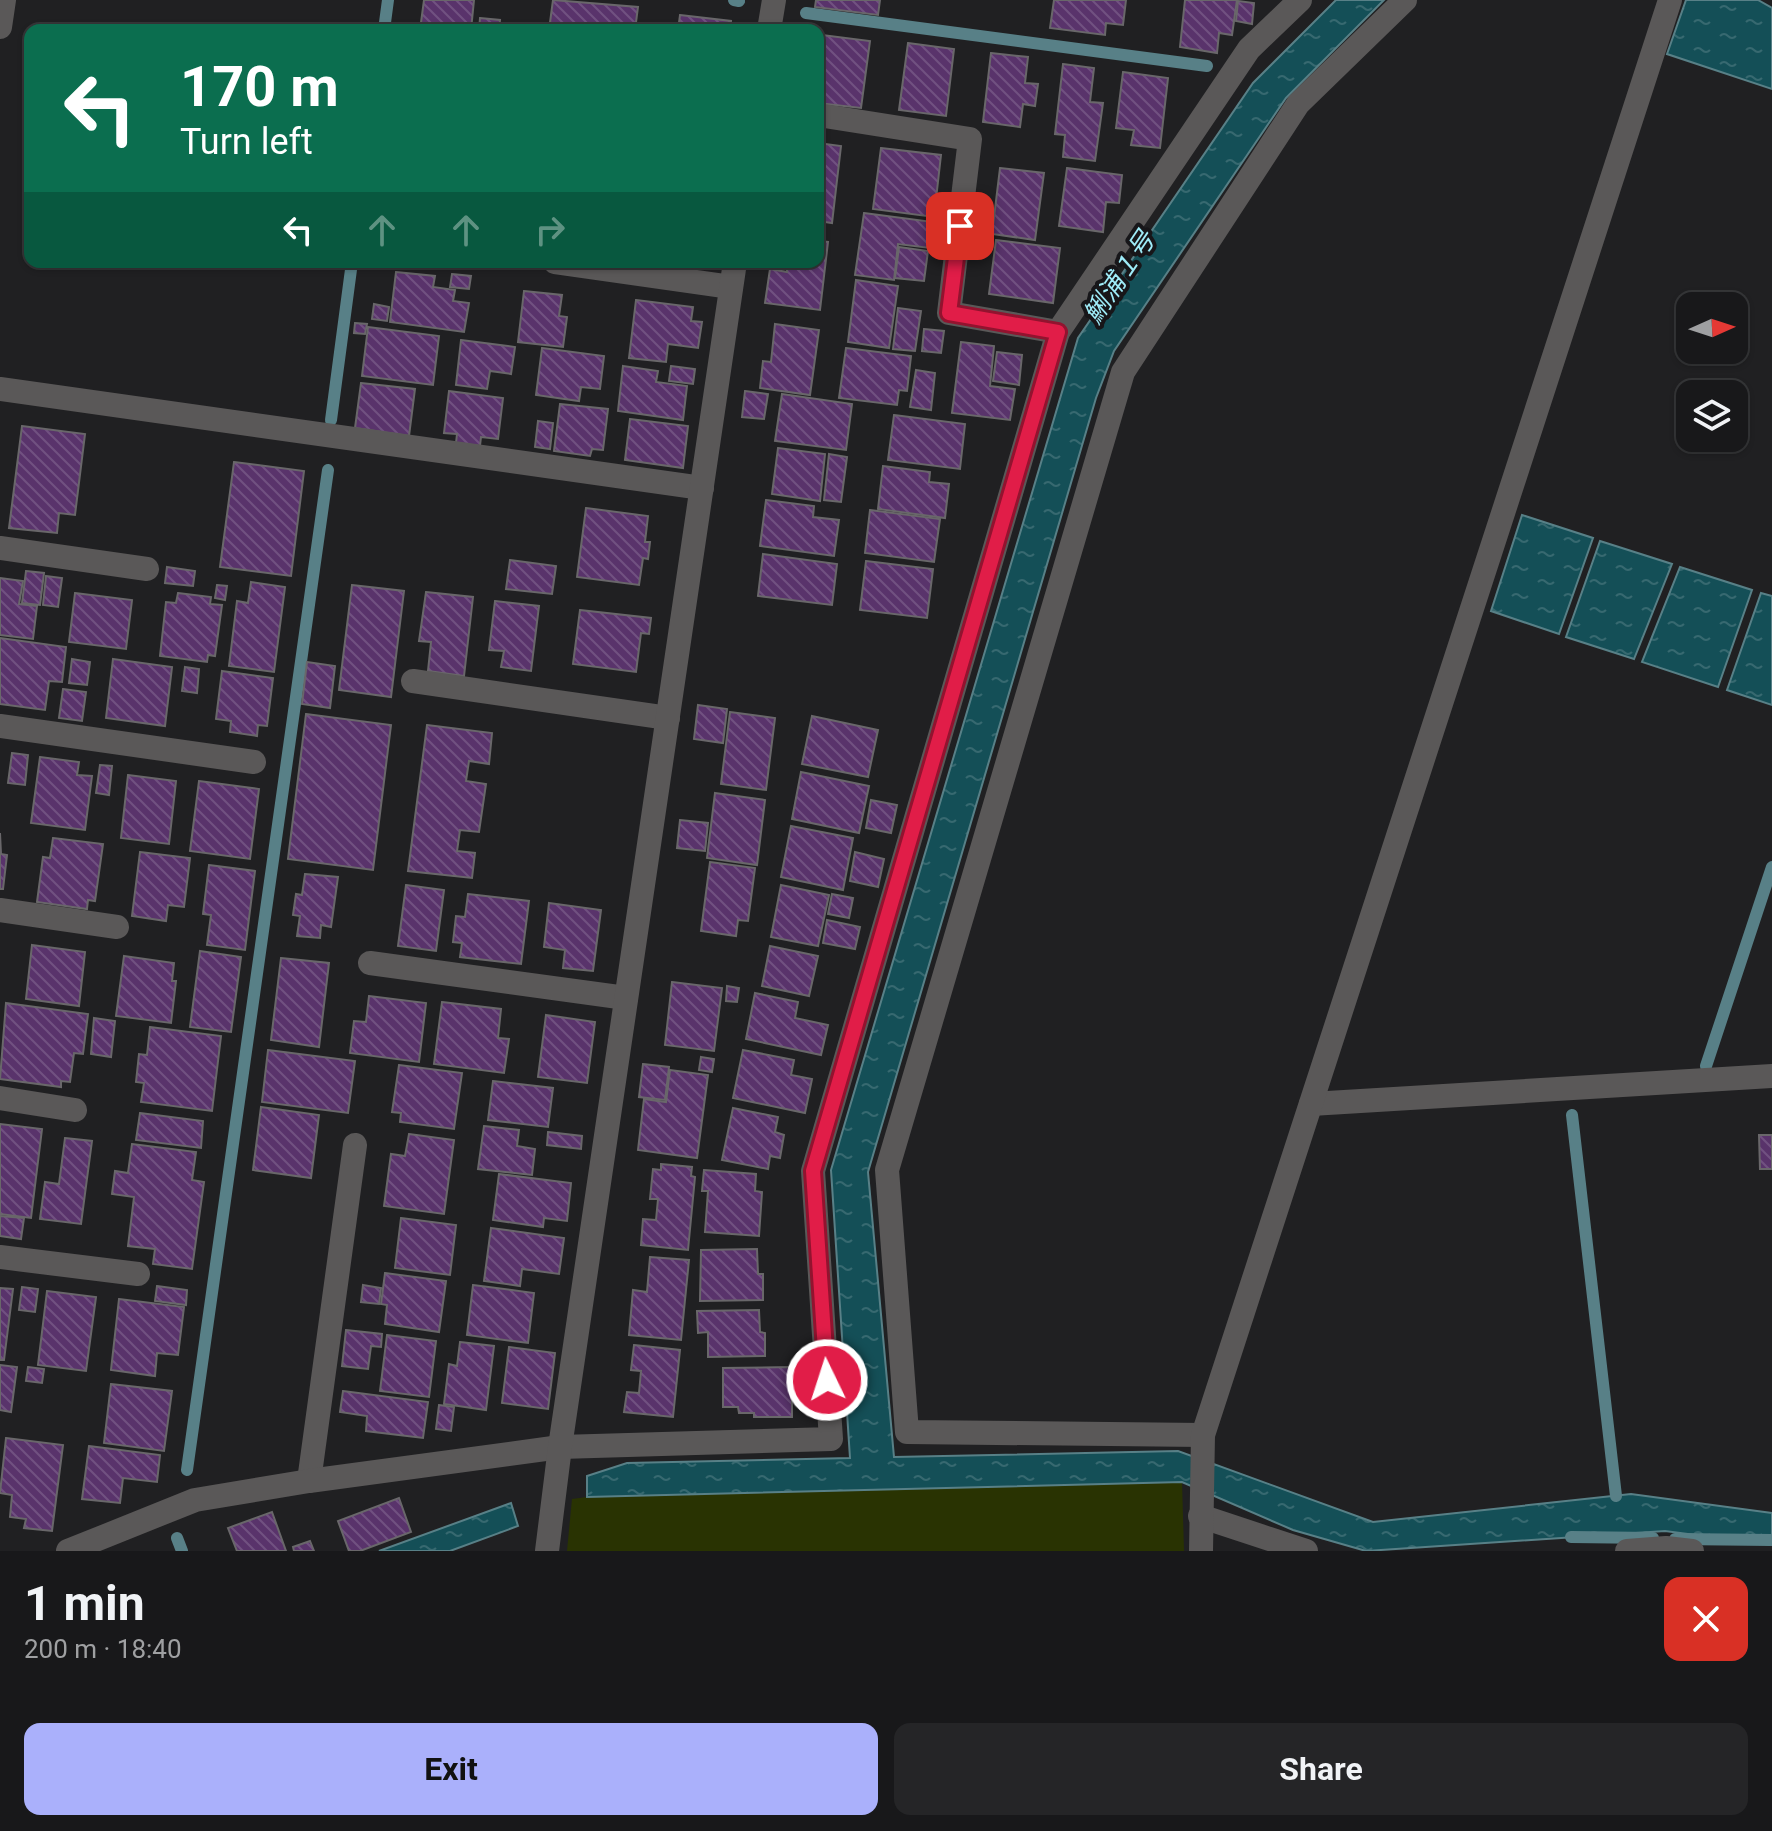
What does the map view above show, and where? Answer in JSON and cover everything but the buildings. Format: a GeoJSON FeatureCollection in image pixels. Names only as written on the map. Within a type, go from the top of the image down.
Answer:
{"type":"FeatureCollection","features":[{"type":"Feature","properties":{"kind":"street"},"geometry":{"type":"LineString","coordinates":[[0,27],[4,0]]}},
{"type":"Feature","properties":{"kind":"street"},"geometry":{"type":"LineString","coordinates":[[770,24],[774,0]]}},
{"type":"Feature","properties":{"kind":"street"},"geometry":{"type":"LineString","coordinates":[[68,1551],[195,1500],[309,1481],[560,1447],[831,1439],[813,1171],[1058,332],[1249,49],[1300,0]]}},
{"type":"Feature","properties":{"kind":"street"},"geometry":{"type":"LineString","coordinates":[[1203,1435],[907,1432],[887,1170],[1123,372],[1298,104],[1405,0]]}},
{"type":"Feature","properties":{"kind":"street"},"geometry":{"type":"LineString","coordinates":[[1201,1551],[1203,1435],[1670,0]]}},
{"type":"Feature","properties":{"kind":"street"},"geometry":{"type":"LineString","coordinates":[[824,116],[970,139],[949,313],[1058,332]]}},
{"type":"Feature","properties":{"kind":"street"},"geometry":{"type":"LineString","coordinates":[[597,268],[731,287]]}},
{"type":"Feature","properties":{"kind":"street"},"geometry":{"type":"LineString","coordinates":[[547,1551],[734,268]]}},
{"type":"Feature","properties":{"kind":"street"},"geometry":{"type":"LineString","coordinates":[[0,389],[702,488]]}},
{"type":"Feature","properties":{"kind":"street"},"geometry":{"type":"LineString","coordinates":[[0,548],[147,569]]}},
{"type":"Feature","properties":{"kind":"street"},"geometry":{"type":"LineString","coordinates":[[413,681],[668,718]]}},
{"type":"Feature","properties":{"kind":"street"},"geometry":{"type":"LineString","coordinates":[[0,726],[254,762]]}},
{"type":"Feature","properties":{"kind":"street"},"geometry":{"type":"LineString","coordinates":[[0,910],[117,927]]}},
{"type":"Feature","properties":{"kind":"street"},"geometry":{"type":"LineString","coordinates":[[370,963],[626,998]]}},
{"type":"Feature","properties":{"kind":"street"},"geometry":{"type":"LineString","coordinates":[[1311,1104],[1772,1076]]}},
{"type":"Feature","properties":{"kind":"street"},"geometry":{"type":"LineString","coordinates":[[0,1098],[75,1110]]}},
{"type":"Feature","properties":{"kind":"street"},"geometry":{"type":"LineString","coordinates":[[309,1481],[355,1145]]}},
{"type":"Feature","properties":{"kind":"street"},"geometry":{"type":"LineString","coordinates":[[0,1257],[138,1274]]}},
{"type":"Feature","properties":{"kind":"street"},"geometry":{"type":"LineString","coordinates":[[1200,1516],[1306,1551]]}},
{"type":"Feature","properties":{"kind":"street"},"geometry":{"type":"LineString","coordinates":[[1627,1551],[1666,1548],[1692,1551]]}},
{"type":"Feature","properties":{"kind":"green space"},"geometry":{"type":"Polygon","coordinates":[[[1182,1482],[1184,1551],[567,1551],[572,1499],[587,1497],[1182,1482]]]}},
{"type":"Feature","properties":{"kind":"water"},"geometry":{"type":"Polygon","coordinates":[[[1336,0],[1384,0],[1286,98],[1114,351],[1096,398],[868,1172],[894,1457],[1178,1451],[1373,1522],[1631,1494],[1772,1513],[1772,1545],[1665,1531],[1366,1551],[1293,1530],[1182,1482],[587,1497],[587,1476],[627,1463],[850,1458],[831,1170],[1078,338],[1253,83],[1336,0]]]}},
{"type":"Feature","properties":{"kind":"water"},"geometry":{"type":"Polygon","coordinates":[[[1686,0],[1758,0],[1772,8],[1772,89],[1667,54],[1686,0]]]}},
{"type":"Feature","properties":{"kind":"water"},"geometry":{"type":"Polygon","coordinates":[[[1522,515],[1593,538],[1559,634],[1491,611],[1522,515]]]}},
{"type":"Feature","properties":{"kind":"water"},"geometry":{"type":"Polygon","coordinates":[[[1600,541],[1672,564],[1634,659],[1566,637],[1600,541]]]}},
{"type":"Feature","properties":{"kind":"water"},"geometry":{"type":"Polygon","coordinates":[[[1680,567],[1752,590],[1718,687],[1642,662],[1680,567]]]}},
{"type":"Feature","properties":{"kind":"water"},"geometry":{"type":"Polygon","coordinates":[[[1761,593],[1772,596],[1772,705],[1727,690],[1761,593]]]}},
{"type":"Feature","properties":{"kind":"water"},"geometry":{"type":"Polygon","coordinates":[[[511,1503],[518,1526],[450,1551],[379,1551],[511,1503]]]}},
{"type":"Feature","properties":{"kind":"waterway"},"geometry":{"type":"LineString","coordinates":[[385,24],[388,0]]}},
{"type":"Feature","properties":{"kind":"waterway"},"geometry":{"type":"LineString","coordinates":[[734,0],[739,1]]}},
{"type":"Feature","properties":{"kind":"waterway"},"geometry":{"type":"LineString","coordinates":[[806,13],[1207,66]]}},
{"type":"Feature","properties":{"kind":"waterway"},"geometry":{"type":"LineString","coordinates":[[331,420],[351,268]]}},
{"type":"Feature","properties":{"kind":"waterway"},"geometry":{"type":"LineString","coordinates":[[187,1470],[328,470]]}},
{"type":"Feature","properties":{"kind":"waterway"},"geometry":{"type":"LineString","coordinates":[[1706,1066],[1772,867]]}},
{"type":"Feature","properties":{"kind":"waterway"},"geometry":{"type":"LineString","coordinates":[[1572,1115],[1616,1496]]}},
{"type":"Feature","properties":{"kind":"waterway"},"geometry":{"type":"LineString","coordinates":[[1571,1537],[1653,1538]]}},
{"type":"Feature","properties":{"kind":"waterway"},"geometry":{"type":"LineString","coordinates":[[177,1538],[182,1551]]}},
{"type":"Feature","properties":{"kind":"waterway"},"geometry":{"type":"LineString","coordinates":[[1675,1539],[1772,1540]]}},
{"type":"Feature","properties":{"kind":"route"},"geometry":{"type":"LineString","coordinates":[[827,1380],[813,1171],[1058,332],[949,313],[960,226]]}},
{"type":"Feature","properties":{"kind":"water label","name":"鯏浦１号"},"geometry":{"type":"Point","coordinates":[1119,277]}}]}
